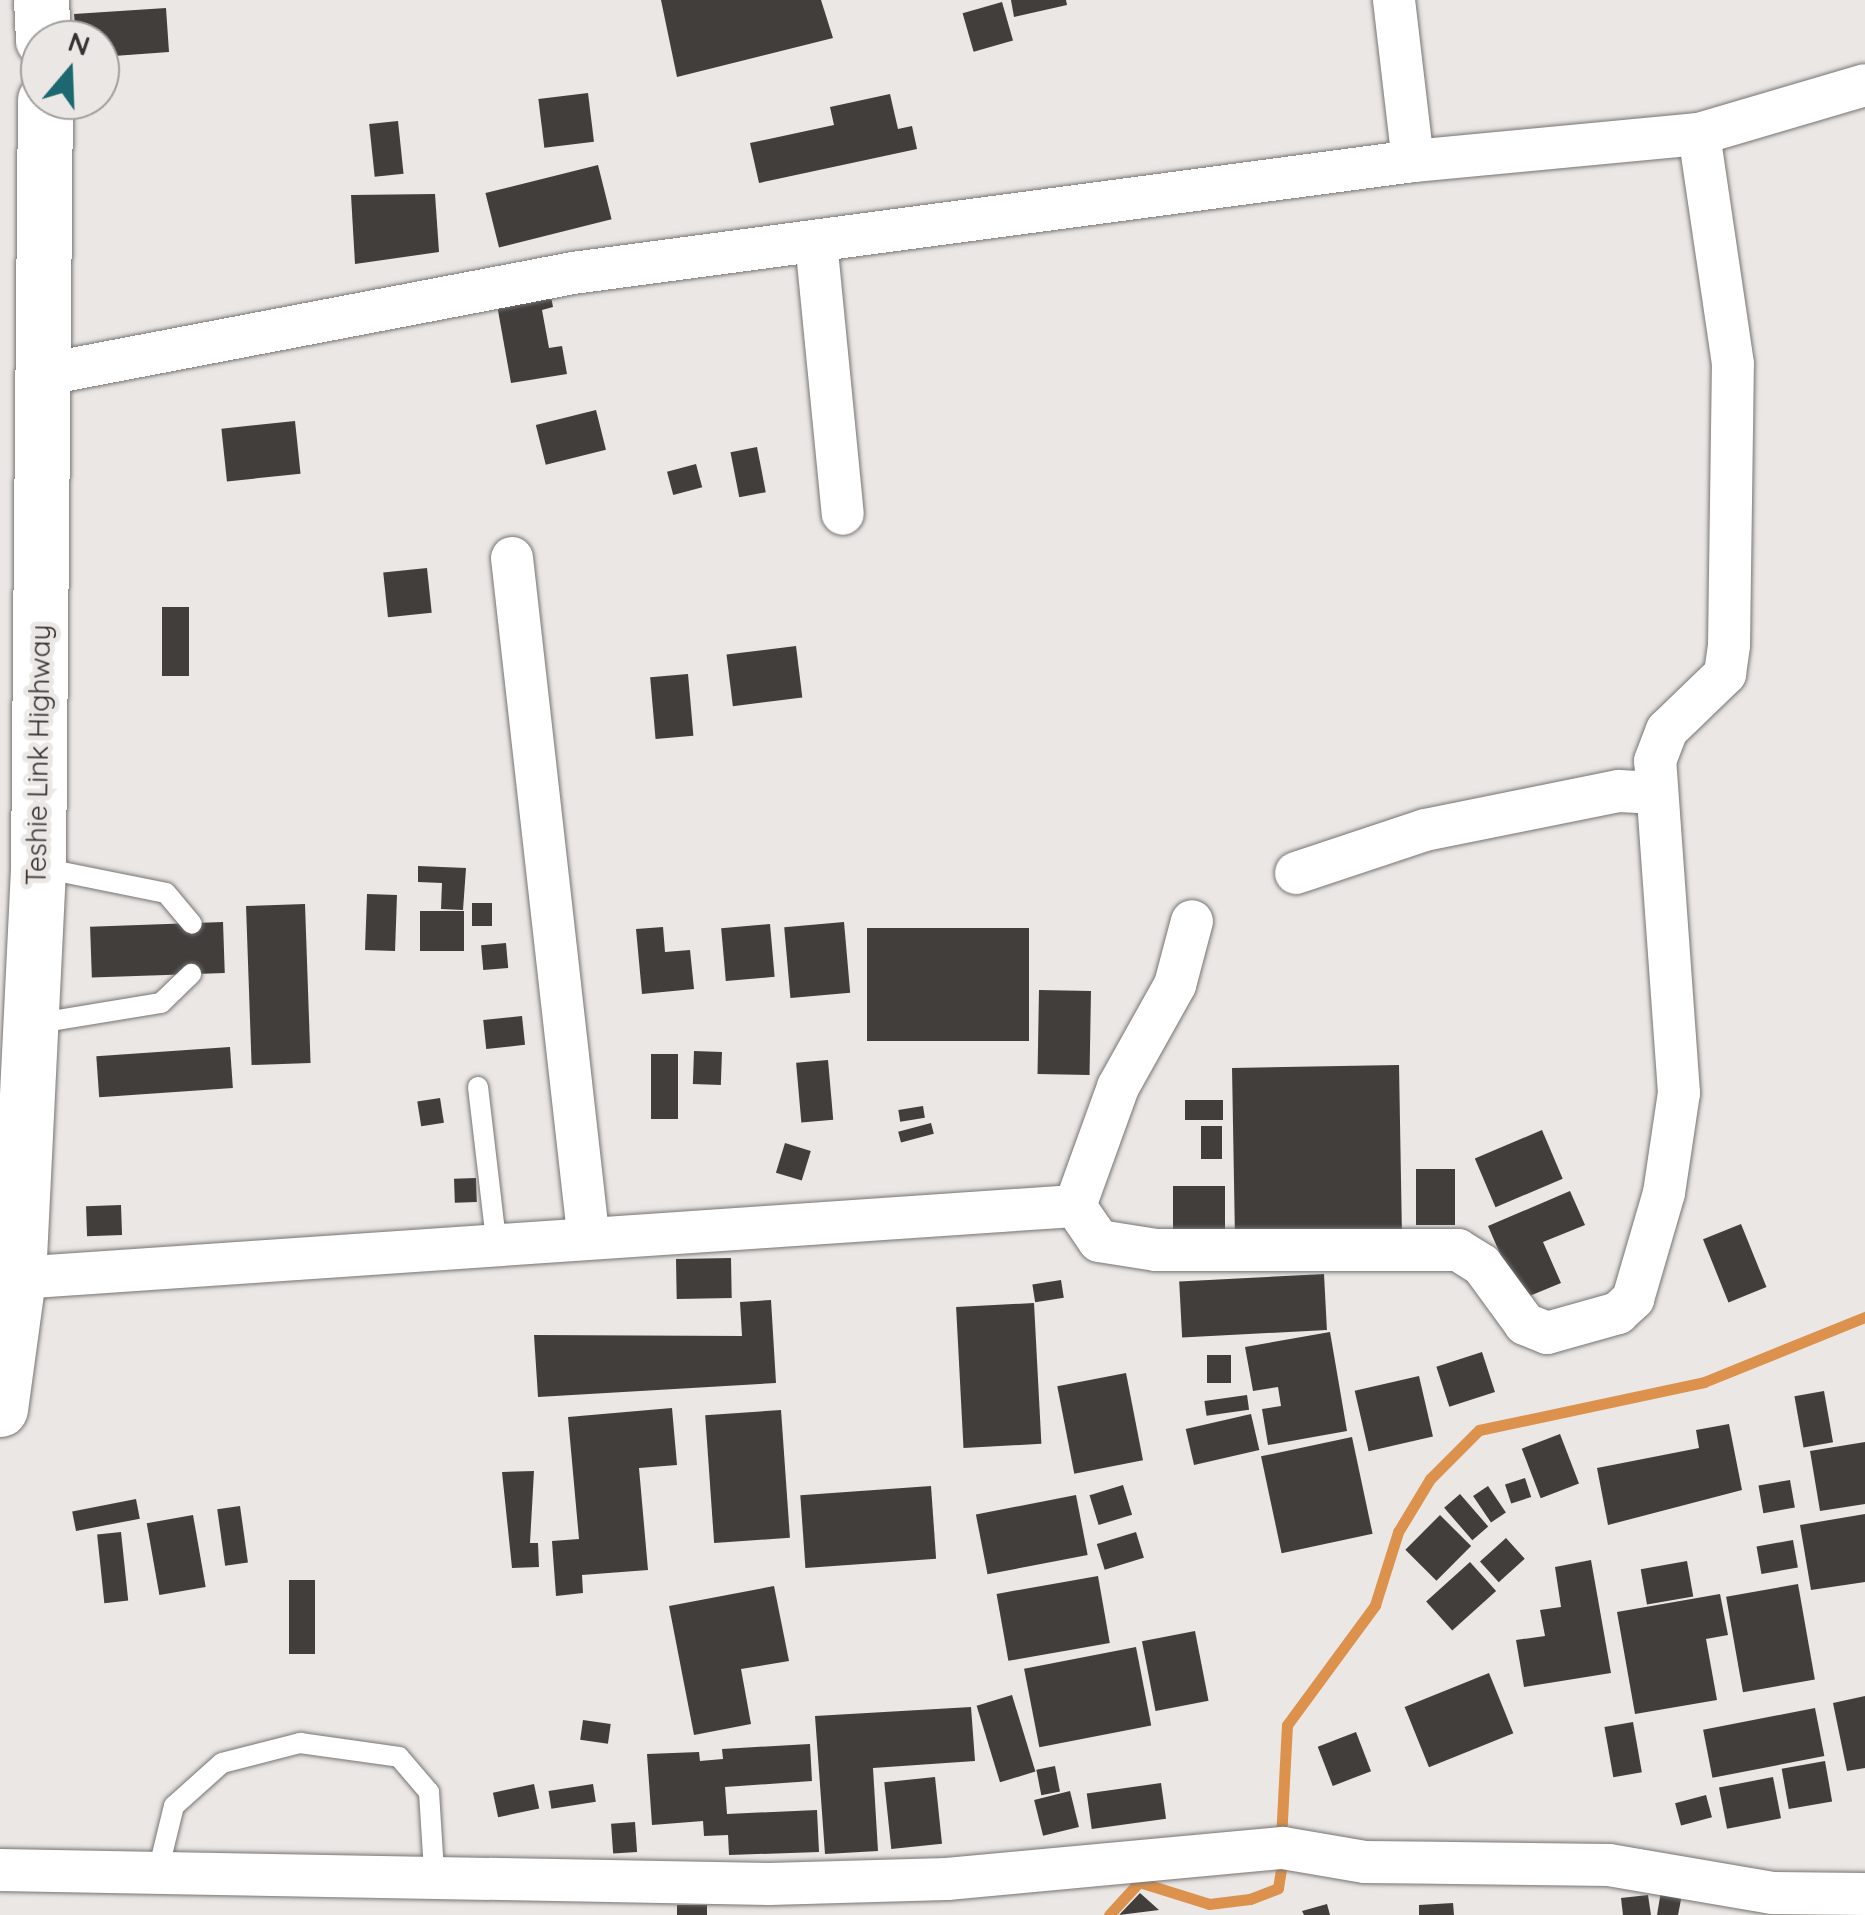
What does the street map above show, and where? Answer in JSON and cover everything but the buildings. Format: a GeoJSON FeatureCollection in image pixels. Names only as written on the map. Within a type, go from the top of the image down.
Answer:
{"type":"FeatureCollection","features":[{"type":"Feature","properties":{"kind":"main road","name":"Teshie Link Highway"},"geometry":{"type":"LineString","coordinates":[[0,1409],[18,1278],[38,867],[45,120]]}},
{"type":"Feature","properties":{"kind":"street"},"geometry":{"type":"LineString","coordinates":[[1394,0],[1414,161]]}},
{"type":"Feature","properties":{"kind":"street"},"geometry":{"type":"LineString","coordinates":[[41,375],[574,274],[1414,161],[1699,134],[1865,85]]}},
{"type":"Feature","properties":{"kind":"street"},"geometry":{"type":"LineString","coordinates":[[1075,1206],[1098,1241],[1156,1250],[1458,1250],[1482,1265],[1525,1324],[1547,1333],[1618,1313],[1633,1300],[1664,1193],[1679,1093],[1653,793],[1668,730],[1713,691],[1729,645],[1733,364],[1699,134]]}},
{"type":"Feature","properties":{"kind":"street"},"geometry":{"type":"LineString","coordinates":[[816,241],[842,514]]}},
{"type":"Feature","properties":{"kind":"street"},"geometry":{"type":"LineString","coordinates":[[512,558],[588,1233]]}},
{"type":"Feature","properties":{"kind":"street"},"geometry":{"type":"LineString","coordinates":[[1296,873],[1426,830],[1620,791],[1653,793]]}},
{"type":"Feature","properties":{"kind":"street"},"geometry":{"type":"LineString","coordinates":[[1075,1206],[1118,1087],[1175,984],[1192,921]]}},
{"type":"Feature","properties":{"kind":"street"},"geometry":{"type":"LineString","coordinates":[[18,1278],[588,1233],[1075,1206]]}},
{"type":"Feature","properties":{"kind":"street"},"geometry":{"type":"LineString","coordinates":[[0,1870],[947,1879],[1282,1848],[1365,1862],[1609,1865],[1766,1904],[1865,1894]]}},
{"type":"Feature","properties":{"kind":"lane"},"geometry":{"type":"LineString","coordinates":[[38,867],[166,894],[192,924]]}},
{"type":"Feature","properties":{"kind":"lane"},"geometry":{"type":"LineString","coordinates":[[31,1024],[161,1002],[191,974]]}},
{"type":"Feature","properties":{"kind":"lane"},"geometry":{"type":"LineString","coordinates":[[478,1088],[496,1240]]}},
{"type":"Feature","properties":{"kind":"lane"},"geometry":{"type":"LineString","coordinates":[[158,1871],[174,1806],[222,1763],[300,1743],[399,1757],[429,1792],[434,1872]]}},
{"type":"Feature","properties":{"kind":"waterway"},"geometry":{"type":"LineString","coordinates":[[1281,1839],[1287,1725],[1375,1605],[1398,1532],[1430,1479],[1479,1430],[1704,1382],[1865,1317]]}},
{"type":"Feature","properties":{"kind":"waterway"},"geometry":{"type":"LineString","coordinates":[[1109,1915],[1139,1882],[1209,1904],[1250,1899],[1278,1888],[1283,1857]]}}]}
